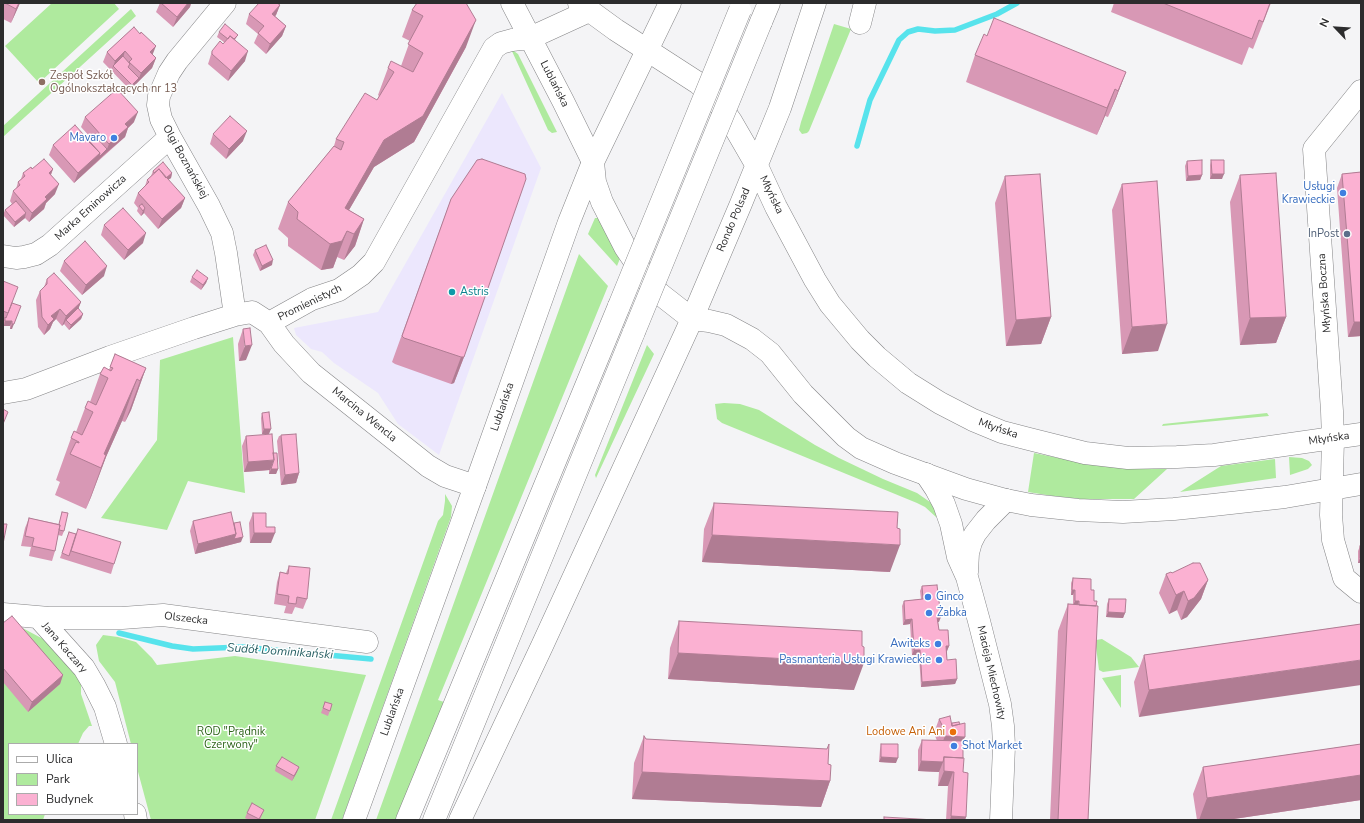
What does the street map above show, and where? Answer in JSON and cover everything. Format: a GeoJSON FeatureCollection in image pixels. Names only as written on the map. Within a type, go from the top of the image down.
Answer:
{"type":"FeatureCollection","features":[{"type":"Feature","properties":{"kind":"main road","name":"Olgi Boznańskiej"},"geometry":{"type":"LineString","coordinates":[[225,3],[177,61],[162,87],[158,105],[161,118],[170,137],[209,206],[222,233],[235,315]]}},
{"type":"Feature","properties":{"kind":"main road","name":"Lublańska"},"geometry":{"type":"LineString","coordinates":[[354,820],[565,232],[592,162],[512,3]]}},
{"type":"Feature","properties":{"kind":"main road"},"geometry":{"type":"LineString","coordinates":[[670,3],[592,162],[595,182],[602,202],[625,247],[648,281],[660,294],[692,319],[726,325],[752,339],[770,353],[803,394],[846,437],[861,448],[895,463],[966,489],[1031,505],[1062,508],[1123,512],[1174,509],[1285,496],[1361,484]]}},
{"type":"Feature","properties":{"kind":"main road","name":"Rondo Polsad"},"geometry":{"type":"LineString","coordinates":[[692,319],[780,108],[815,3]]}},
{"type":"Feature","properties":{"kind":"main road"},"geometry":{"type":"LineString","coordinates":[[407,820],[741,6]]}},
{"type":"Feature","properties":{"kind":"main road","name":"Promienistych"},"geometry":{"type":"LineString","coordinates":[[3,393],[15,392],[36,386],[110,357],[235,315],[252,312],[269,323],[312,299],[339,290],[361,275],[374,262],[494,48],[501,43],[530,38],[584,7]]}},
{"type":"Feature","properties":{"kind":"main road"},"geometry":{"type":"LineString","coordinates":[[584,7],[698,83],[717,101],[731,121],[757,166]]}},
{"type":"Feature","properties":{"kind":"main road"},"geometry":{"type":"LineString","coordinates":[[434,820],[765,12]]}},
{"type":"Feature","properties":{"kind":"main road","name":"Młyńska Boczna"},"geometry":{"type":"LineString","coordinates":[[1361,91],[1314,149],[1330,364],[1333,439],[1333,540],[1344,578],[1361,592]]}},
{"type":"Feature","properties":{"kind":"main road","name":"Marka Eminowicza"},"geometry":{"type":"LineString","coordinates":[[3,256],[16,258],[24,257],[36,254],[50,245],[170,137]]}},
{"type":"Feature","properties":{"kind":"main road","name":"Młyńska"},"geometry":{"type":"LineString","coordinates":[[757,166],[776,208],[814,280],[830,304],[860,340],[877,357],[908,383],[940,403],[973,420],[1002,432],[1044,443],[1085,453],[1128,458],[1214,455],[1361,434]]}},
{"type":"Feature","properties":{"kind":"main road"},"geometry":{"type":"LineString","coordinates":[[460,820],[542,646],[692,319]]}},
{"type":"Feature","properties":{"kind":"main road","name":"Marcina Wencla"},"geometry":{"type":"LineString","coordinates":[[269,323],[300,363],[381,429],[436,472],[475,486]]}},
{"type":"Feature","properties":{"kind":"main road","name":"Macieja Miechowity"},"geometry":{"type":"LineString","coordinates":[[926,474],[944,504],[951,524],[958,557],[966,577],[979,621],[1002,716],[1004,746],[1001,820]]}},
{"type":"Feature","properties":{"kind":"main road","name":"Macieja Miechowity"},"geometry":{"type":"LineString","coordinates":[[966,577],[968,553],[975,534],[986,520],[1006,500]]}},
{"type":"Feature","properties":{"kind":"main road","name":"Olszecka"},"geometry":{"type":"LineString","coordinates":[[3,614],[39,618],[122,618],[164,615],[367,642]]}},
{"type":"Feature","properties":{"kind":"main road","name":"Jana Kaczary"},"geometry":{"type":"LineString","coordinates":[[39,618],[84,668],[105,707],[116,743]]}},
{"type":"Feature","properties":{"kind":"shaded area"},"geometry":{"type":"Polygon","coordinates":[[[502,93],[541,168],[439,455],[398,424],[378,393],[334,363],[322,352],[311,349],[296,335],[294,328],[378,312],[502,93]]]}},
{"type":"Feature","properties":{"kind":"green space"},"geometry":{"type":"Polygon","coordinates":[[[52,3],[114,3],[119,9],[39,83],[5,46],[52,3]]]}},
{"type":"Feature","properties":{"kind":"green space"},"geometry":{"type":"Polygon","coordinates":[[[131,9],[136,16],[3,137],[3,126],[131,9]]]}},
{"type":"Feature","properties":{"kind":"green space"},"geometry":{"type":"Polygon","coordinates":[[[834,24],[851,29],[809,131],[802,134],[799,130],[801,122],[834,24]]]}},
{"type":"Feature","properties":{"kind":"green space"},"geometry":{"type":"Polygon","coordinates":[[[511,49],[518,54],[557,132],[552,133],[548,130],[511,49]]]}},
{"type":"Feature","properties":{"kind":"green space"},"geometry":{"type":"Polygon","coordinates":[[[595,218],[599,218],[621,256],[617,266],[588,234],[595,218]]]}},
{"type":"Feature","properties":{"kind":"green space"},"geometry":{"type":"Polygon","coordinates":[[[579,254],[608,286],[438,700],[444,702],[396,820],[376,820],[579,254]]]}},
{"type":"Feature","properties":{"kind":"green space"},"geometry":{"type":"Polygon","coordinates":[[[233,337],[245,493],[188,481],[167,530],[101,518],[157,440],[160,360],[233,337]]]}},
{"type":"Feature","properties":{"kind":"green space"},"geometry":{"type":"Polygon","coordinates":[[[647,345],[654,354],[596,478],[595,475],[647,345]]]}},
{"type":"Feature","properties":{"kind":"green space"},"geometry":{"type":"Polygon","coordinates":[[[715,404],[740,404],[759,410],[815,445],[839,458],[917,493],[935,507],[939,515],[936,517],[925,507],[917,503],[722,423],[717,419],[715,404]]]}},
{"type":"Feature","properties":{"kind":"green space"},"geometry":{"type":"Polygon","coordinates":[[[1267,413],[1269,416],[1162,426],[1163,424],[1267,413]]]}},
{"type":"Feature","properties":{"kind":"green space"},"geometry":{"type":"Polygon","coordinates":[[[1034,453],[1088,464],[1167,469],[1134,499],[1080,499],[1053,496],[1028,492],[1034,453]]]}},
{"type":"Feature","properties":{"kind":"green space"},"geometry":{"type":"Polygon","coordinates":[[[1289,457],[1302,458],[1309,461],[1312,465],[1308,469],[1290,475],[1289,457]]]}},
{"type":"Feature","properties":{"kind":"green space"},"geometry":{"type":"Polygon","coordinates":[[[1275,459],[1276,478],[1180,492],[1221,466],[1275,459]]]}},
{"type":"Feature","properties":{"kind":"green space"},"geometry":{"type":"Polygon","coordinates":[[[445,494],[452,506],[451,517],[342,820],[331,820],[438,521],[443,515],[445,494]]]}},
{"type":"Feature","properties":{"kind":"green space"},"geometry":{"type":"Polygon","coordinates":[[[3,621],[13,623],[47,641],[81,680],[81,694],[92,726],[89,726],[83,733],[78,743],[8,743],[8,815],[45,815],[43,820],[3,820],[3,621]]]}},
{"type":"Feature","properties":{"kind":"green space","name":"ROD \"Prądnik Czerwony\""},"geometry":{"type":"Polygon","coordinates":[[[103,635],[136,642],[157,665],[235,656],[366,675],[315,820],[151,820],[138,772],[138,743],[131,743],[115,682],[99,661],[96,645],[103,635]]]}},
{"type":"Feature","properties":{"kind":"green space"},"geometry":{"type":"Polygon","coordinates":[[[1102,639],[1131,657],[1139,667],[1103,672],[1099,670],[1096,640],[1102,639]]]}},
{"type":"Feature","properties":{"kind":"green space"},"geometry":{"type":"Polygon","coordinates":[[[1121,675],[1121,708],[1102,678],[1121,675]]]}},
{"type":"Feature","properties":{"kind":"building"},"geometry":{"type":"Polygon","coordinates":[[[5,3],[19,3],[16,9],[5,3]]]}},
{"type":"Feature","properties":{"kind":"building"},"geometry":{"type":"Polygon","coordinates":[[[161,3],[188,3],[177,17],[161,3]]]}},
{"type":"Feature","properties":{"kind":"building"},"geometry":{"type":"Polygon","coordinates":[[[259,3],[277,3],[280,5],[272,14],[286,26],[270,44],[258,33],[264,26],[249,14],[259,3]]]}},
{"type":"Feature","properties":{"kind":"building"},"geometry":{"type":"Polygon","coordinates":[[[417,3],[466,3],[476,20],[423,116],[384,140],[345,208],[364,219],[354,234],[347,231],[342,241],[330,244],[297,219],[298,212],[288,202],[334,146],[341,150],[344,142],[336,139],[365,93],[377,100],[394,72],[388,68],[391,61],[413,72],[423,53],[408,44],[423,16],[412,10],[417,3]]]}},
{"type":"Feature","properties":{"kind":"building"},"geometry":{"type":"Polygon","coordinates":[[[1163,3],[1270,3],[1263,22],[1259,20],[1252,39],[1163,3]]]}},
{"type":"Feature","properties":{"kind":"building"},"geometry":{"type":"Polygon","coordinates":[[[994,18],[1126,72],[1118,91],[1115,89],[1107,108],[975,55],[984,34],[987,36],[994,18]]]}},
{"type":"Feature","properties":{"kind":"building"},"geometry":{"type":"Polygon","coordinates":[[[225,24],[238,35],[234,39],[230,36],[228,39],[219,32],[225,24]]]}},
{"type":"Feature","properties":{"kind":"building"},"geometry":{"type":"Polygon","coordinates":[[[134,27],[140,34],[141,32],[156,46],[150,52],[156,58],[141,73],[129,62],[132,59],[125,51],[115,61],[107,52],[134,27]]]}},
{"type":"Feature","properties":{"kind":"building"},"geometry":{"type":"Polygon","coordinates":[[[230,36],[248,51],[231,71],[212,54],[212,51],[220,41],[223,44],[230,36]]]}},
{"type":"Feature","properties":{"kind":"building"},"geometry":{"type":"Polygon","coordinates":[[[123,56],[130,64],[128,67],[139,78],[132,85],[113,66],[123,56]]]}},
{"type":"Feature","properties":{"kind":"building"},"geometry":{"type":"Polygon","coordinates":[[[117,89],[138,112],[125,124],[128,127],[109,144],[85,117],[117,89]]]}},
{"type":"Feature","properties":{"kind":"building"},"geometry":{"type":"Polygon","coordinates":[[[230,116],[247,131],[229,149],[213,134],[230,116]]]}},
{"type":"Feature","properties":{"kind":"building"},"geometry":{"type":"Polygon","coordinates":[[[75,125],[100,153],[78,173],[53,145],[75,125]]]}},
{"type":"Feature","properties":{"kind":"building"},"geometry":{"type":"Polygon","coordinates":[[[95,136],[107,149],[99,157],[100,153],[89,142],[95,136]]]}},
{"type":"Feature","properties":{"kind":"building"},"geometry":{"type":"Polygon","coordinates":[[[44,159],[53,169],[49,173],[59,184],[45,197],[47,199],[32,213],[13,191],[20,185],[18,182],[25,176],[23,173],[31,167],[32,169],[44,159]]]}},
{"type":"Feature","properties":{"kind":"building","name":"Astris"},"geometry":{"type":"Polygon","coordinates":[[[482,159],[525,174],[526,179],[464,357],[461,357],[404,338],[402,336],[451,199],[477,160],[482,159]]]}},
{"type":"Feature","properties":{"kind":"building"},"geometry":{"type":"Polygon","coordinates":[[[1202,160],[1202,175],[1188,176],[1187,161],[1202,160]]]}},
{"type":"Feature","properties":{"kind":"building"},"geometry":{"type":"Polygon","coordinates":[[[1211,160],[1224,160],[1224,174],[1212,174],[1211,160]]]}},
{"type":"Feature","properties":{"kind":"building"},"geometry":{"type":"Polygon","coordinates":[[[163,162],[172,173],[166,178],[159,169],[154,173],[153,171],[163,162]]]}},
{"type":"Feature","properties":{"kind":"building"},"geometry":{"type":"Polygon","coordinates":[[[159,169],[185,198],[162,219],[138,193],[149,182],[147,180],[159,169]]]}},
{"type":"Feature","properties":{"kind":"building"},"geometry":{"type":"Polygon","coordinates":[[[1361,172],[1361,322],[1354,322],[1342,174],[1361,172]]]}},
{"type":"Feature","properties":{"kind":"building"},"geometry":{"type":"Polygon","coordinates":[[[1276,173],[1286,317],[1250,318],[1240,175],[1276,173]]]}},
{"type":"Feature","properties":{"kind":"building"},"geometry":{"type":"Polygon","coordinates":[[[1040,174],[1051,317],[1016,320],[1005,176],[1040,174]]]}},
{"type":"Feature","properties":{"kind":"building"},"geometry":{"type":"Polygon","coordinates":[[[1157,181],[1167,324],[1132,327],[1122,184],[1157,181]]]}},
{"type":"Feature","properties":{"kind":"building"},"geometry":{"type":"Polygon","coordinates":[[[16,201],[26,213],[15,222],[5,210],[16,201]]]}},
{"type":"Feature","properties":{"kind":"building"},"geometry":{"type":"Polygon","coordinates":[[[142,204],[145,208],[143,211],[139,206],[142,204]]]}},
{"type":"Feature","properties":{"kind":"building"},"geometry":{"type":"Polygon","coordinates":[[[123,208],[146,233],[128,250],[104,225],[123,208]]]}},
{"type":"Feature","properties":{"kind":"building"},"geometry":{"type":"Polygon","coordinates":[[[85,241],[107,266],[86,285],[64,261],[85,241]]]}},
{"type":"Feature","properties":{"kind":"building"},"geometry":{"type":"Polygon","coordinates":[[[266,245],[273,260],[262,266],[255,250],[266,245]]]}},
{"type":"Feature","properties":{"kind":"building"},"geometry":{"type":"Polygon","coordinates":[[[197,270],[208,278],[203,285],[192,277],[197,270]]]}},
{"type":"Feature","properties":{"kind":"building"},"geometry":{"type":"Polygon","coordinates":[[[54,273],[81,302],[66,316],[60,309],[51,316],[54,319],[48,325],[42,317],[40,291],[47,284],[47,279],[54,273]]]}},
{"type":"Feature","properties":{"kind":"building"},"geometry":{"type":"Polygon","coordinates":[[[3,281],[18,287],[8,313],[3,311],[3,281]]]}},
{"type":"Feature","properties":{"kind":"building"},"geometry":{"type":"Polygon","coordinates":[[[12,303],[21,306],[14,324],[12,324],[12,321],[5,321],[5,317],[6,318],[12,303]]]}},
{"type":"Feature","properties":{"kind":"building"},"geometry":{"type":"Polygon","coordinates":[[[78,308],[83,314],[71,325],[66,320],[78,308]]]}},
{"type":"Feature","properties":{"kind":"building"},"geometry":{"type":"Polygon","coordinates":[[[250,328],[252,345],[245,346],[243,329],[250,328]]]}},
{"type":"Feature","properties":{"kind":"building"},"geometry":{"type":"Polygon","coordinates":[[[115,354],[146,368],[140,381],[137,379],[104,454],[106,455],[101,468],[70,454],[76,442],[79,443],[71,438],[74,431],[82,435],[93,412],[85,408],[88,401],[96,405],[108,378],[100,374],[104,367],[111,371],[113,368],[110,367],[115,354]]]}},
{"type":"Feature","properties":{"kind":"building"},"geometry":{"type":"Polygon","coordinates":[[[3,409],[8,412],[3,424],[3,409]]]}},
{"type":"Feature","properties":{"kind":"building"},"geometry":{"type":"Polygon","coordinates":[[[269,412],[271,429],[264,429],[262,413],[269,412]]]}},
{"type":"Feature","properties":{"kind":"building"},"geometry":{"type":"Polygon","coordinates":[[[272,434],[274,460],[248,462],[246,436],[272,434]]]}},
{"type":"Feature","properties":{"kind":"building"},"geometry":{"type":"Polygon","coordinates":[[[296,434],[299,473],[285,475],[281,435],[296,434]]]}},
{"type":"Feature","properties":{"kind":"building"},"geometry":{"type":"Polygon","coordinates":[[[273,453],[277,453],[278,469],[271,469],[274,460],[273,453]]]}},
{"type":"Feature","properties":{"kind":"building"},"geometry":{"type":"Polygon","coordinates":[[[714,503],[898,512],[897,528],[900,529],[900,545],[712,535],[714,503]]]}},
{"type":"Feature","properties":{"kind":"building"},"geometry":{"type":"Polygon","coordinates":[[[62,512],[68,513],[64,531],[59,530],[62,512]]]}},
{"type":"Feature","properties":{"kind":"building"},"geometry":{"type":"Polygon","coordinates":[[[231,512],[236,534],[198,544],[193,521],[231,512]]]}},
{"type":"Feature","properties":{"kind":"building"},"geometry":{"type":"Polygon","coordinates":[[[253,513],[266,513],[266,527],[275,527],[275,533],[254,533],[253,513]]]}},
{"type":"Feature","properties":{"kind":"building"},"geometry":{"type":"Polygon","coordinates":[[[29,518],[60,525],[55,551],[32,546],[34,538],[25,536],[29,518]]]}},
{"type":"Feature","properties":{"kind":"building"},"geometry":{"type":"Polygon","coordinates":[[[240,522],[243,537],[234,539],[236,534],[234,523],[240,522]]]}},
{"type":"Feature","properties":{"kind":"building"},"geometry":{"type":"Polygon","coordinates":[[[3,524],[7,524],[3,544],[3,524]]]}},
{"type":"Feature","properties":{"kind":"building"},"geometry":{"type":"Polygon","coordinates":[[[78,529],[121,542],[114,564],[71,551],[78,529]]]}},
{"type":"Feature","properties":{"kind":"building"},"geometry":{"type":"Polygon","coordinates":[[[69,532],[76,534],[69,556],[62,553],[69,532]]]}},
{"type":"Feature","properties":{"kind":"building"},"geometry":{"type":"Polygon","coordinates":[[[1361,546],[1361,558],[1360,558],[1361,546]]]}},
{"type":"Feature","properties":{"kind":"building"},"geometry":{"type":"Polygon","coordinates":[[[1193,563],[1200,563],[1208,580],[1194,598],[1188,601],[1184,591],[1176,595],[1166,574],[1172,573],[1193,563]]]}},
{"type":"Feature","properties":{"kind":"building"},"geometry":{"type":"Polygon","coordinates":[[[289,566],[310,568],[307,599],[297,597],[296,604],[288,603],[289,596],[277,594],[280,572],[288,574],[289,566]]]}},
{"type":"Feature","properties":{"kind":"building"},"geometry":{"type":"Polygon","coordinates":[[[1073,578],[1091,579],[1091,590],[1094,590],[1094,601],[1097,601],[1096,606],[1079,605],[1079,601],[1075,601],[1075,590],[1072,590],[1073,578]]]}},
{"type":"Feature","properties":{"kind":"building"},"geometry":{"type":"Polygon","coordinates":[[[937,585],[941,617],[937,617],[939,630],[948,630],[949,646],[946,646],[947,660],[956,659],[957,679],[922,682],[920,650],[914,650],[912,619],[905,620],[904,601],[923,599],[922,586],[937,585]]]}},
{"type":"Feature","properties":{"kind":"building"},"geometry":{"type":"Polygon","coordinates":[[[1109,599],[1126,599],[1125,613],[1108,612],[1109,599]]]}},
{"type":"Feature","properties":{"kind":"building"},"geometry":{"type":"Polygon","coordinates":[[[1068,604],[1098,606],[1088,820],[1058,820],[1068,604]]]}},
{"type":"Feature","properties":{"kind":"building"},"geometry":{"type":"Polygon","coordinates":[[[12,616],[63,675],[32,702],[3,668],[3,623],[12,616]]]}},
{"type":"Feature","properties":{"kind":"building"},"geometry":{"type":"Polygon","coordinates":[[[679,621],[862,631],[864,663],[678,653],[679,621]]]}},
{"type":"Feature","properties":{"kind":"building"},"geometry":{"type":"Polygon","coordinates":[[[1361,624],[1361,660],[1149,690],[1144,655],[1361,624]]]}},
{"type":"Feature","properties":{"kind":"building"},"geometry":{"type":"Polygon","coordinates":[[[325,702],[332,704],[330,711],[323,708],[325,702]]]}},
{"type":"Feature","properties":{"kind":"building"},"geometry":{"type":"Polygon","coordinates":[[[950,716],[952,726],[965,723],[965,737],[945,736],[945,731],[939,719],[950,716]]]}},
{"type":"Feature","properties":{"kind":"building"},"geometry":{"type":"Polygon","coordinates":[[[959,722],[960,724],[952,726],[952,723],[959,722]]]}},
{"type":"Feature","properties":{"kind":"building"},"geometry":{"type":"Polygon","coordinates":[[[644,736],[646,739],[827,749],[829,744],[828,764],[831,765],[830,781],[642,772],[644,736]]]}},
{"type":"Feature","properties":{"kind":"building"},"geometry":{"type":"Polygon","coordinates":[[[922,740],[963,741],[963,758],[944,757],[943,762],[921,761],[922,740]]]}},
{"type":"Feature","properties":{"kind":"building"},"geometry":{"type":"Polygon","coordinates":[[[881,744],[898,744],[898,758],[881,757],[881,744]]]}},
{"type":"Feature","properties":{"kind":"building"},"geometry":{"type":"Polygon","coordinates":[[[1361,744],[1361,775],[1207,798],[1203,767],[1361,744]]]}},
{"type":"Feature","properties":{"kind":"building"},"geometry":{"type":"Polygon","coordinates":[[[282,757],[299,767],[294,776],[276,766],[282,757]]]}},
{"type":"Feature","properties":{"kind":"building"},"geometry":{"type":"Polygon","coordinates":[[[944,757],[964,758],[963,772],[968,773],[966,817],[951,816],[954,772],[944,771],[944,757]]]}},
{"type":"Feature","properties":{"kind":"building"},"geometry":{"type":"Polygon","coordinates":[[[252,803],[264,810],[259,819],[247,813],[252,803]]]}},
{"type":"Feature","properties":{"kind":"building"},"geometry":{"type":"Polygon","coordinates":[[[884,817],[935,820],[884,820],[884,817]]]}},
{"type":"Feature","properties":{"kind":"waterway"},"geometry":{"type":"LineString","coordinates":[[857,146],[870,100],[899,40],[908,32],[918,29],[935,31],[955,30],[997,14],[1017,3]]}},
{"type":"Feature","properties":{"kind":"waterway","name":"Sudół Dominikański"},"geometry":{"type":"LineString","coordinates":[[119,633],[172,646],[193,649],[242,647],[371,659]]}},
{"type":"Feature","properties":{"kind":"place","name":"Zespół Szkół Ogólnokształcących nr 13"},"geometry":{"type":"Point","coordinates":[42,82]}},
{"type":"Feature","properties":{"kind":"place","name":"Mavaro"},"geometry":{"type":"Point","coordinates":[114,138]}},
{"type":"Feature","properties":{"kind":"place","name":"Usługi Krawieckie"},"geometry":{"type":"Point","coordinates":[1343,193]}},
{"type":"Feature","properties":{"kind":"place","name":"InPost"},"geometry":{"type":"Point","coordinates":[1347,234]}},
{"type":"Feature","properties":{"kind":"place","name":"Astris"},"geometry":{"type":"Point","coordinates":[452,292]}},
{"type":"Feature","properties":{"kind":"place","name":"Ginco"},"geometry":{"type":"Point","coordinates":[928,597]}},
{"type":"Feature","properties":{"kind":"place","name":"Żabka"},"geometry":{"type":"Point","coordinates":[929,613]}},
{"type":"Feature","properties":{"kind":"place","name":"Awiteks"},"geometry":{"type":"Point","coordinates":[938,644]}},
{"type":"Feature","properties":{"kind":"place","name":"Pasmanteria Usługi Krawieckie"},"geometry":{"type":"Point","coordinates":[939,660]}},
{"type":"Feature","properties":{"kind":"place","name":"Lodowe Ani Ani"},"geometry":{"type":"Point","coordinates":[953,732]}},
{"type":"Feature","properties":{"kind":"place","name":"Shot Market"},"geometry":{"type":"Point","coordinates":[954,746]}}]}
